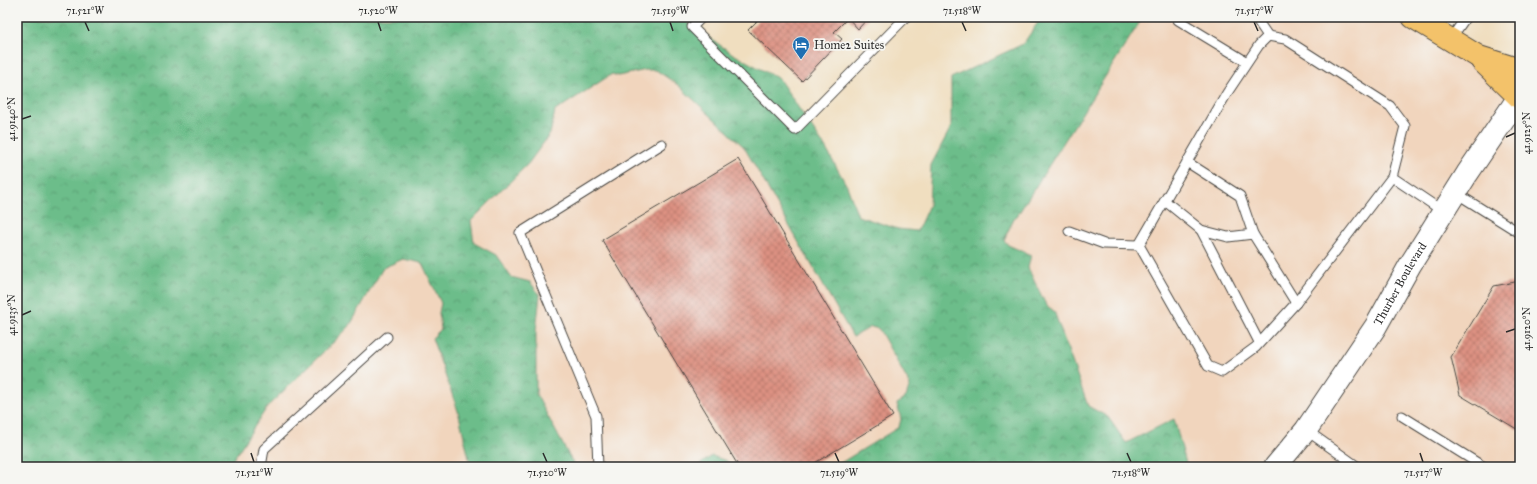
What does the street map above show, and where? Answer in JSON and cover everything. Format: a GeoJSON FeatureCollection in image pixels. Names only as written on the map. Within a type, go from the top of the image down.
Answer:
{"type":"FeatureCollection","features":[{"type":"Feature","properties":{"kind":"main road"},"geometry":{"type":"LineString","coordinates":[[1413,17],[1478,57],[1520,97]]}},
{"type":"Feature","properties":{"kind":"main road"},"geometry":{"type":"LineString","coordinates":[[1478,57],[1520,70]]}},
{"type":"Feature","properties":{"kind":"street","name":"Thurber Boulevard"},"geometry":{"type":"LineString","coordinates":[[1275,467],[1306,430],[1376,326],[1410,265],[1520,97]]}},
{"type":"Feature","properties":{"kind":"lane"},"geometry":{"type":"LineString","coordinates":[[702,17],[692,27],[795,130],[906,17]]}},
{"type":"Feature","properties":{"kind":"lane"},"geometry":{"type":"LineString","coordinates":[[1178,17],[1178,20],[1247,62]]}},
{"type":"Feature","properties":{"kind":"lane"},"geometry":{"type":"LineString","coordinates":[[1139,245],[1208,366],[1222,372],[1256,347],[1296,303],[1392,177],[1405,126],[1390,106],[1285,38],[1268,36],[1255,17]]}},
{"type":"Feature","properties":{"kind":"lane"},"geometry":{"type":"LineString","coordinates":[[1450,40],[1466,17]]}},
{"type":"Feature","properties":{"kind":"lane"},"geometry":{"type":"LineString","coordinates":[[1139,245],[1227,93],[1247,62],[1268,36]]}},
{"type":"Feature","properties":{"kind":"lane"},"geometry":{"type":"LineString","coordinates":[[598,467],[596,416],[520,233],[662,144]]}},
{"type":"Feature","properties":{"kind":"lane"},"geometry":{"type":"LineString","coordinates":[[1187,162],[1240,196],[1253,234],[1296,303]]}},
{"type":"Feature","properties":{"kind":"lane"},"geometry":{"type":"LineString","coordinates":[[1392,177],[1444,212]]}},
{"type":"Feature","properties":{"kind":"lane"},"geometry":{"type":"LineString","coordinates":[[1456,193],[1520,233]]}},
{"type":"Feature","properties":{"kind":"lane"},"geometry":{"type":"LineString","coordinates":[[1164,201],[1202,230],[1228,237],[1253,234]]}},
{"type":"Feature","properties":{"kind":"lane"},"geometry":{"type":"LineString","coordinates":[[1202,230],[1259,342]]}},
{"type":"Feature","properties":{"kind":"lane"},"geometry":{"type":"LineString","coordinates":[[1069,231],[1104,244],[1139,245]]}},
{"type":"Feature","properties":{"kind":"lane"},"geometry":{"type":"LineString","coordinates":[[261,467],[264,449],[387,337]]}},
{"type":"Feature","properties":{"kind":"lane"},"geometry":{"type":"LineString","coordinates":[[1402,416],[1484,467]]}},
{"type":"Feature","properties":{"kind":"lane"},"geometry":{"type":"LineString","coordinates":[[1306,430],[1358,467]]}},
{"type":"Feature","properties":{"kind":"shaded area"},"geometry":{"type":"Polygon","coordinates":[[[1143,17],[1417,17],[1520,86],[1520,467],[1187,467],[1174,419],[1126,443],[1108,417],[1088,406],[1054,311],[1046,305],[1028,268],[1031,255],[1008,245],[1004,240],[1014,218],[1017,216],[1143,17]]]}},
{"type":"Feature","properties":{"kind":"shaded area"},"geometry":{"type":"Polygon","coordinates":[[[646,70],[656,70],[678,85],[744,147],[853,337],[871,327],[879,329],[910,385],[906,397],[898,404],[901,419],[899,427],[834,467],[730,467],[727,461],[712,456],[696,467],[575,467],[536,394],[536,331],[540,295],[530,282],[511,277],[496,255],[474,243],[471,221],[528,164],[550,134],[555,111],[612,74],[618,76],[646,70]]]}},
{"type":"Feature","properties":{"kind":"shaded area"},"geometry":{"type":"Polygon","coordinates":[[[402,259],[422,263],[441,303],[439,313],[441,329],[471,467],[228,467],[268,406],[349,327],[383,268],[402,259]]]}},
{"type":"Feature","properties":{"kind":"green space"},"geometry":{"type":"Polygon","coordinates":[[[17,17],[681,17],[683,20],[733,54],[779,79],[825,147],[847,186],[858,216],[898,229],[917,231],[929,205],[931,165],[951,127],[951,78],[1023,44],[1039,21],[1038,17],[1143,17],[1017,216],[1014,218],[1004,240],[1008,245],[1031,255],[1028,268],[1046,305],[1054,311],[1088,406],[1108,417],[1126,443],[1174,419],[1187,467],[834,467],[899,427],[901,419],[897,404],[906,397],[910,385],[879,329],[871,327],[853,337],[744,147],[678,85],[656,70],[646,70],[618,76],[612,74],[555,111],[550,134],[528,164],[471,221],[474,243],[496,255],[511,277],[530,282],[540,295],[536,331],[536,394],[575,467],[471,467],[458,411],[432,338],[441,329],[439,313],[441,303],[422,263],[403,259],[383,268],[349,327],[268,406],[228,467],[17,467],[17,17]]]}},
{"type":"Feature","properties":{"kind":"green space"},"geometry":{"type":"Polygon","coordinates":[[[712,456],[727,461],[730,467],[696,467],[712,456]]]}},
{"type":"Feature","properties":{"kind":"building","name":"Home2 Suites"},"geometry":{"type":"Polygon","coordinates":[[[761,17],[869,17],[858,29],[848,18],[834,32],[842,39],[802,81],[748,30],[761,17]]]}},
{"type":"Feature","properties":{"kind":"building"},"geometry":{"type":"Polygon","coordinates":[[[738,159],[893,416],[808,467],[739,467],[602,240],[738,159]]]}},
{"type":"Feature","properties":{"kind":"building"},"geometry":{"type":"Polygon","coordinates":[[[1520,281],[1520,431],[1460,395],[1451,357],[1494,286],[1520,281]]]}},
{"type":"Feature","properties":{"kind":"place","name":"Home2 Suites"},"geometry":{"type":"Point","coordinates":[801,60]}}]}
